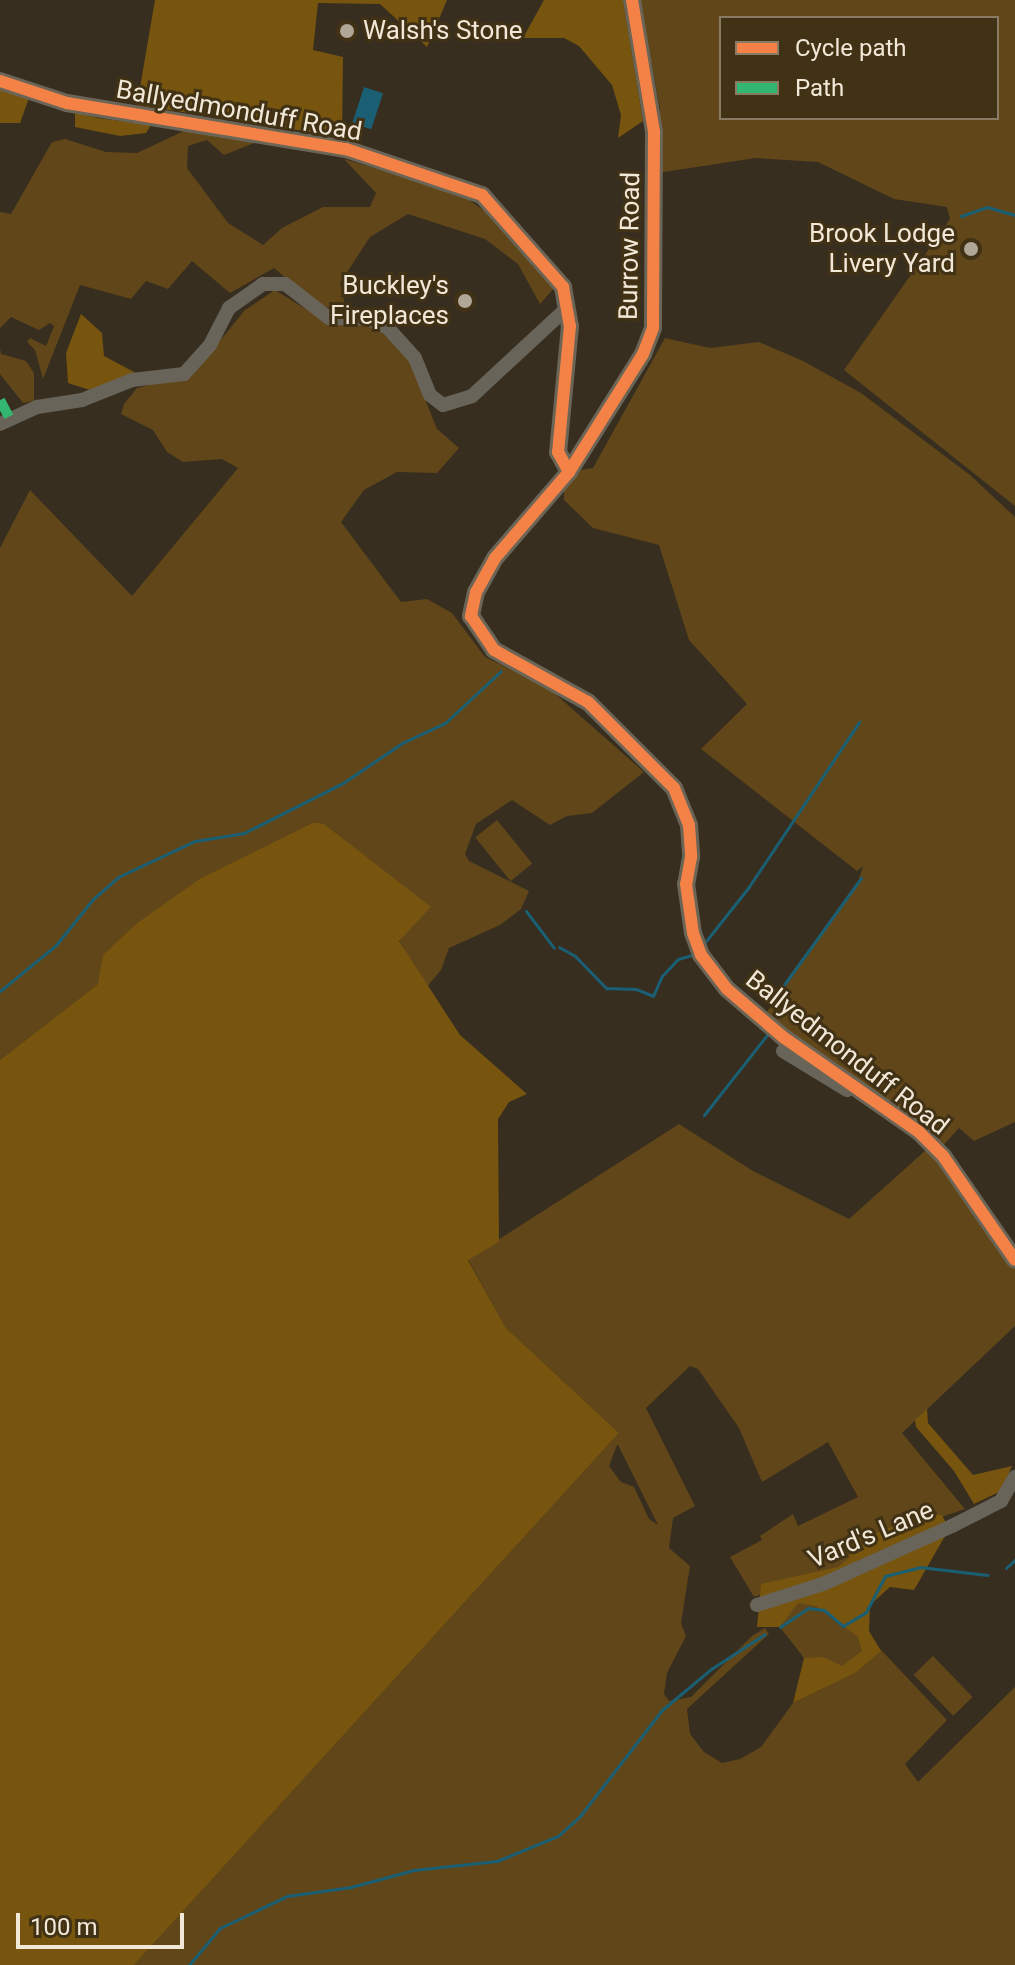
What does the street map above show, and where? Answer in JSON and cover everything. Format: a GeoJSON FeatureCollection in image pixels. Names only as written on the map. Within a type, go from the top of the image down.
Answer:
{"type":"FeatureCollection","features":[{"type":"Feature","properties":{"kind":"street","name":"Burrow Road"},"geometry":{"type":"LineString","coordinates":[[569,472],[643,354],[653,328],[654,132],[632,0]]}},
{"type":"Feature","properties":{"kind":"street","name":"Ballyedmonduff Road"},"geometry":{"type":"LineString","coordinates":[[0,81],[67,103],[346,149],[459,184],[497,207],[521,234],[563,287],[569,354],[558,452],[569,472],[495,558],[476,592],[471,616],[481,638],[588,702],[674,788],[689,825],[687,913],[701,955],[727,989],[783,1037],[856,1086],[943,1156],[1015,1260]]}},
{"type":"Feature","properties":{"kind":"street"},"geometry":{"type":"LineString","coordinates":[[0,424],[37,407],[82,400],[132,380],[184,374],[210,345],[229,308],[263,284],[285,284],[329,318],[368,319],[388,328],[415,358],[430,395],[443,405],[472,396],[567,308]]}},
{"type":"Feature","properties":{"kind":"street"},"geometry":{"type":"LineString","coordinates":[[783,1051],[845,1090],[856,1086]]}},
{"type":"Feature","properties":{"kind":"street","name":"Vard's Lane"},"geometry":{"type":"LineString","coordinates":[[757,1605],[823,1584],[1001,1501],[1015,1477]]}},
{"type":"Feature","properties":{"kind":"shaded area"},"geometry":{"type":"Polygon","coordinates":[[[155,0],[447,0],[427,47],[380,4],[318,3],[313,50],[343,57],[342,137],[137,105],[155,0]]]}},
{"type":"Feature","properties":{"kind":"shaded area"},"geometry":{"type":"Polygon","coordinates":[[[544,0],[623,0],[643,121],[618,138],[621,115],[612,85],[579,46],[564,38],[523,38],[544,0]]]}},
{"type":"Feature","properties":{"kind":"shaded area","name":"Brook Lodge Livery Yard"},"geometry":{"type":"Polygon","coordinates":[[[640,0],[1015,0],[1015,506],[844,370],[950,219],[947,207],[894,199],[818,162],[756,158],[657,173],[660,109],[640,0]]]}},
{"type":"Feature","properties":{"kind":"shaded area"},"geometry":{"type":"Polygon","coordinates":[[[0,89],[29,98],[20,123],[0,123],[0,89]]]}},
{"type":"Feature","properties":{"kind":"shaded area"},"geometry":{"type":"Polygon","coordinates":[[[75,112],[151,125],[146,133],[120,136],[75,127],[75,112]]]}},
{"type":"Feature","properties":{"kind":"shaded area"},"geometry":{"type":"Polygon","coordinates":[[[186,130],[259,141],[224,155],[207,140],[188,146],[187,168],[228,223],[263,245],[282,228],[323,207],[370,207],[376,193],[344,159],[462,195],[496,219],[554,288],[540,304],[518,264],[485,239],[408,214],[370,237],[340,283],[346,310],[318,306],[274,268],[230,293],[192,261],[168,289],[146,281],[131,299],[80,285],[43,379],[35,350],[27,342],[30,338],[46,346],[54,326],[50,323],[39,330],[11,317],[0,328],[0,212],[11,214],[52,142],[65,139],[106,152],[137,153],[186,130]]]}},
{"type":"Feature","properties":{"kind":"shaded area"},"geometry":{"type":"Polygon","coordinates":[[[275,290],[325,321],[367,323],[395,340],[407,354],[437,429],[459,448],[437,473],[397,472],[364,490],[341,522],[401,602],[427,599],[452,613],[485,657],[545,685],[644,772],[592,813],[567,816],[550,825],[512,800],[476,824],[465,854],[469,861],[529,891],[521,909],[500,925],[449,948],[441,970],[426,988],[399,940],[430,908],[324,824],[314,822],[201,878],[98,984],[0,1060],[0,548],[30,490],[132,596],[238,468],[222,459],[183,462],[167,452],[153,430],[121,414],[124,404],[137,388],[193,374],[245,310],[275,290]]]}},
{"type":"Feature","properties":{"kind":"shaded area"},"geometry":{"type":"Polygon","coordinates":[[[81,314],[102,333],[104,356],[136,373],[93,391],[68,383],[66,353],[81,314]]]}},
{"type":"Feature","properties":{"kind":"shaded area"},"geometry":{"type":"Polygon","coordinates":[[[665,338],[710,348],[759,342],[803,361],[861,393],[970,475],[1015,517],[1015,1122],[974,1141],[959,1128],[941,1148],[764,1016],[858,882],[863,866],[857,871],[701,749],[747,704],[689,640],[659,545],[593,528],[564,500],[564,490],[581,470],[593,468],[665,338]]]}},
{"type":"Feature","properties":{"kind":"shaded area"},"geometry":{"type":"Polygon","coordinates":[[[0,348],[1,354],[26,361],[34,373],[34,401],[23,403],[0,374],[0,348]]]}},
{"type":"Feature","properties":{"kind":"shaded area"},"geometry":{"type":"Polygon","coordinates":[[[497,820],[532,864],[510,881],[475,838],[497,820]]]}},
{"type":"Feature","properties":{"kind":"shaded area"},"geometry":{"type":"Polygon","coordinates":[[[314,822],[324,824],[431,907],[399,941],[460,1035],[527,1094],[509,1102],[498,1119],[499,1242],[468,1260],[506,1328],[619,1433],[134,1965],[0,1965],[0,1060],[98,984],[103,955],[136,924],[201,878],[314,822]]]}},
{"type":"Feature","properties":{"kind":"shaded area"},"geometry":{"type":"Polygon","coordinates":[[[679,1124],[753,1171],[849,1219],[926,1150],[959,1188],[1015,1269],[1015,1326],[902,1433],[965,1509],[858,1545],[844,1566],[754,1597],[730,1557],[762,1540],[760,1536],[793,1514],[798,1526],[858,1497],[828,1442],[762,1482],[739,1428],[698,1369],[690,1366],[646,1408],[695,1506],[673,1518],[669,1548],[690,1566],[681,1623],[686,1636],[667,1673],[664,1694],[669,1701],[691,1697],[752,1636],[765,1628],[769,1634],[687,1709],[690,1734],[704,1752],[722,1763],[740,1759],[761,1747],[793,1703],[854,1673],[804,1658],[780,1627],[797,1603],[835,1601],[947,1720],[905,1764],[918,1782],[1015,1687],[1015,1965],[134,1965],[619,1433],[506,1328],[468,1259],[679,1124]],[[618,1445],[609,1466],[621,1482],[634,1487],[649,1519],[658,1525],[618,1445]]]}},
{"type":"Feature","properties":{"kind":"shaded area"},"geometry":{"type":"Polygon","coordinates":[[[927,1409],[928,1423],[973,1475],[1012,1466],[1001,1491],[974,1504],[954,1471],[916,1427],[915,1420],[927,1409]]]}},
{"type":"Feature","properties":{"kind":"shaded area"},"geometry":{"type":"Polygon","coordinates":[[[927,1513],[942,1515],[949,1529],[914,1590],[890,1587],[870,1605],[869,1631],[881,1651],[855,1673],[793,1703],[804,1658],[823,1657],[842,1666],[862,1651],[858,1637],[816,1606],[798,1603],[780,1627],[757,1627],[761,1584],[838,1567],[849,1558],[853,1542],[927,1513]]]}},
{"type":"Feature","properties":{"kind":"shaded area"},"geometry":{"type":"Polygon","coordinates":[[[933,1656],[973,1697],[953,1716],[914,1675],[933,1656]]]}},
{"type":"Feature","properties":{"kind":"water"},"geometry":{"type":"Polygon","coordinates":[[[364,87],[383,93],[371,129],[352,123],[364,87]]]}},
{"type":"Feature","properties":{"kind":"waterway"},"geometry":{"type":"LineString","coordinates":[[961,216],[987,207],[1015,215]]}},
{"type":"Feature","properties":{"kind":"waterway"},"geometry":{"type":"LineString","coordinates":[[0,991],[56,945],[93,899],[118,877],[195,841],[244,833],[343,783],[402,743],[445,723],[501,671]]}},
{"type":"Feature","properties":{"kind":"waterway"},"geometry":{"type":"LineString","coordinates":[[706,941],[748,888],[859,722]]}},
{"type":"Feature","properties":{"kind":"waterway"},"geometry":{"type":"LineString","coordinates":[[778,993],[861,878]]}},
{"type":"Feature","properties":{"kind":"waterway"},"geometry":{"type":"LineString","coordinates":[[526,911],[554,948]]}},
{"type":"Feature","properties":{"kind":"waterway"},"geometry":{"type":"LineString","coordinates":[[559,947],[575,956],[606,988],[636,989],[653,996],[662,976],[678,959],[692,955]]}},
{"type":"Feature","properties":{"kind":"waterway"},"geometry":{"type":"LineString","coordinates":[[704,1115],[767,1035]]}},
{"type":"Feature","properties":{"kind":"waterway"},"geometry":{"type":"LineString","coordinates":[[1006,1568],[1015,1560]]}},
{"type":"Feature","properties":{"kind":"waterway"},"geometry":{"type":"LineString","coordinates":[[780,1627],[808,1608],[824,1610],[843,1626],[866,1612],[885,1576],[920,1567],[988,1575]]}},
{"type":"Feature","properties":{"kind":"waterway"},"geometry":{"type":"LineString","coordinates":[[189,1965],[220,1928],[287,1896],[351,1887],[414,1870],[497,1861],[558,1836],[580,1816],[662,1710],[711,1669],[765,1634]]}},
{"type":"Feature","properties":{"kind":"marked path"},"geometry":{"type":"LineString","coordinates":[[0,400],[9,417]]}},
{"type":"Feature","properties":{"kind":"cycle path"},"geometry":{"type":"LineString","coordinates":[[632,0],[654,132],[653,328],[643,354],[569,472],[495,558],[476,592],[471,616],[494,650],[588,702],[674,788],[689,825],[691,857],[686,884],[693,933],[701,955],[727,989],[783,1037],[919,1132],[943,1156],[1015,1260]]}},
{"type":"Feature","properties":{"kind":"cycle path"},"geometry":{"type":"LineString","coordinates":[[0,81],[67,103],[346,149],[482,195],[563,287],[570,326],[558,452],[569,472]]}},
{"type":"Feature","properties":{"kind":"place","name":"Walsh's Stone"},"geometry":{"type":"Point","coordinates":[347,31]}},
{"type":"Feature","properties":{"kind":"place","name":"Brook Lodge Livery Yard"},"geometry":{"type":"Point","coordinates":[971,249]}},
{"type":"Feature","properties":{"kind":"place","name":"Buckley's Fireplaces"},"geometry":{"type":"Point","coordinates":[465,301]}}]}
